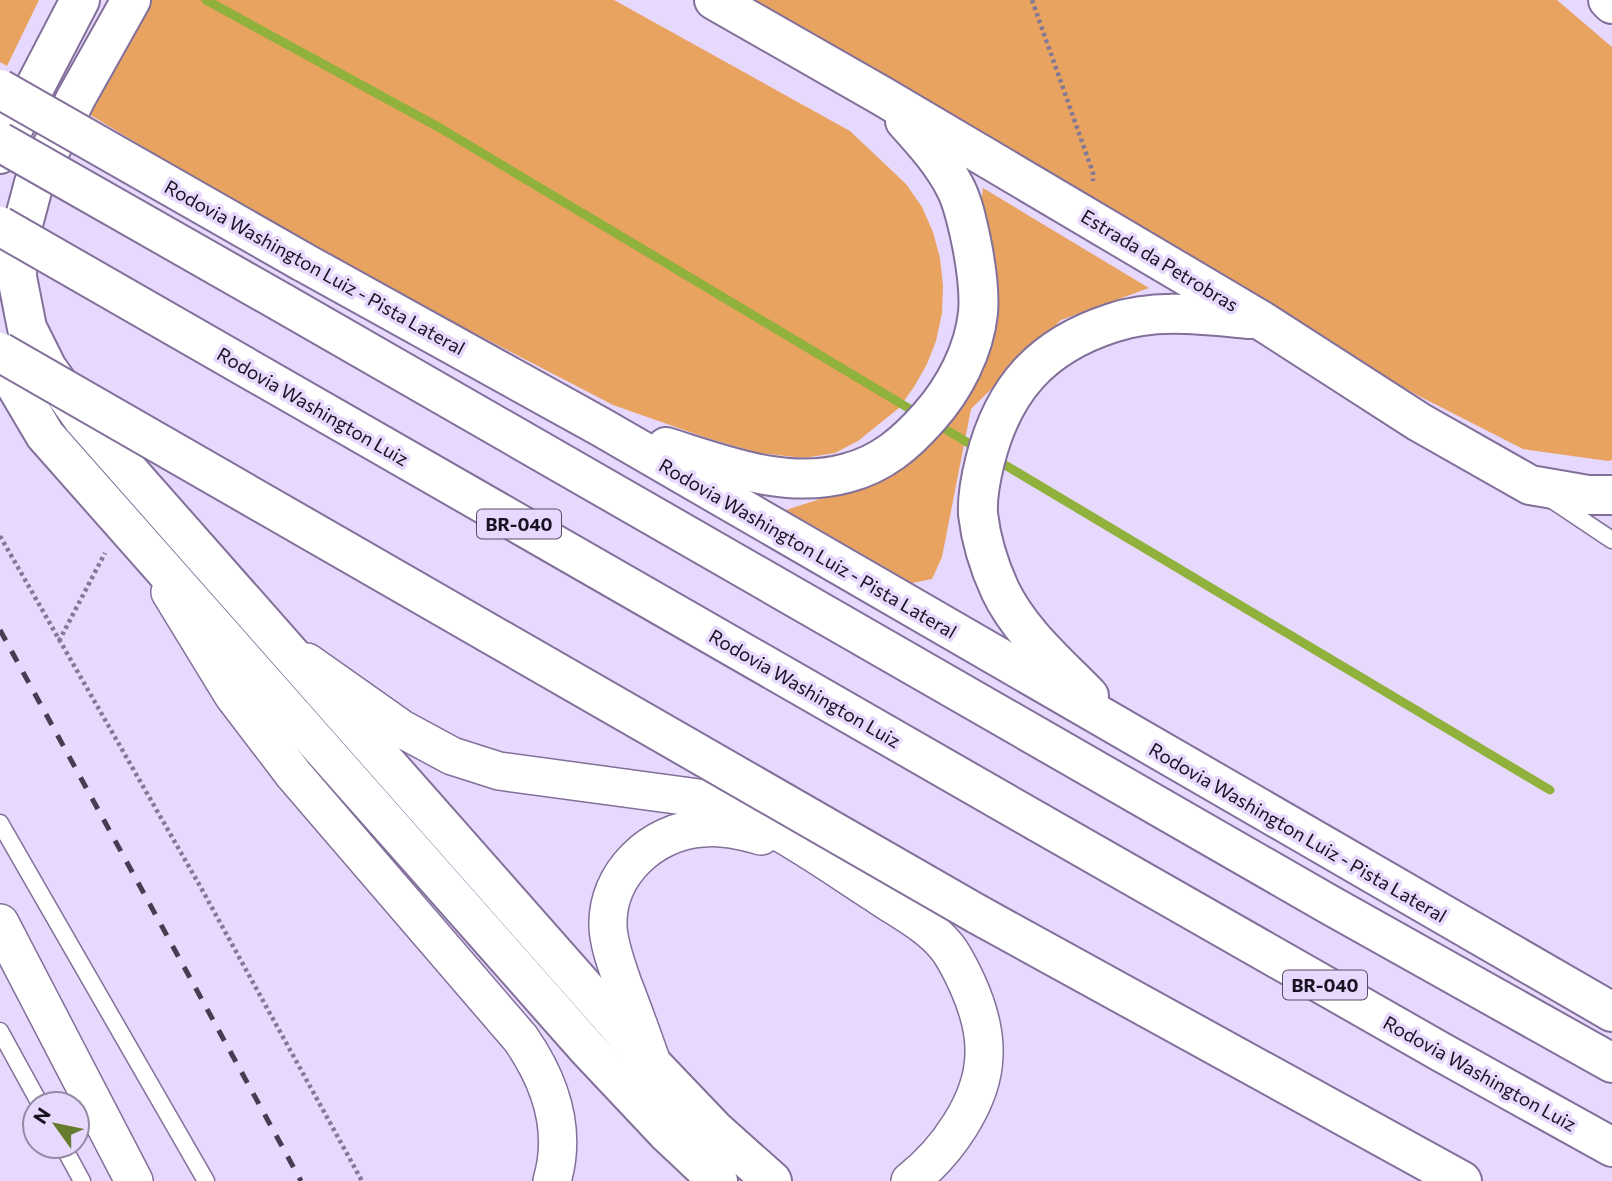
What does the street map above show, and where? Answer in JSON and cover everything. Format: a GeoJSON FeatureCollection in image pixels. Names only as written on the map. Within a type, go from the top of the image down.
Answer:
{"type":"FeatureCollection","features":[{"type":"Feature","properties":{"kind":"main road"},"geometry":{"type":"LineString","coordinates":[[0,154],[80,0]]}},
{"type":"Feature","properties":{"kind":"main road","name":"Estrada da Petrobras"},"geometry":{"type":"LineString","coordinates":[[714,0],[1259,319],[1419,422],[1530,485],[1588,495],[1612,495]]}},
{"type":"Feature","properties":{"kind":"main road"},"geometry":{"type":"LineString","coordinates":[[1608,0],[1612,4]]}},
{"type":"Feature","properties":{"kind":"main road"},"geometry":{"type":"LineString","coordinates":[[128,7],[76,98],[34,183],[18,243],[18,277],[27,328],[47,368],[83,419],[652,1064],[716,1131],[772,1181]]}},
{"type":"Feature","properties":{"kind":"main road","name":"Rodovia Washington Luiz - Pista Lateral"},"geometry":{"type":"LineString","coordinates":[[0,89],[303,262],[601,427],[1612,1012]]}},
{"type":"Feature","properties":{"kind":"main road"},"geometry":{"type":"LineString","coordinates":[[601,427],[762,475],[802,479],[847,473],[884,459],[911,438],[936,410],[956,381],[969,350],[978,313],[975,263],[968,226],[956,190],[932,151],[882,96]]}},
{"type":"Feature","properties":{"kind":"main road"},"geometry":{"type":"LineString","coordinates":[[0,142],[1330,905],[1612,1063]]}},
{"type":"Feature","properties":{"kind":"main road","name":"Rodovia Washington Luiz"},"geometry":{"type":"LineString","coordinates":[[0,226],[1038,822],[1612,1147]]}},
{"type":"Feature","properties":{"kind":"main road"},"geometry":{"type":"LineString","coordinates":[[1122,730],[1030,635],[1002,593],[985,553],[978,511],[982,475],[990,441],[1005,406],[1023,377],[1054,350],[1086,332],[1114,322],[1151,314],[1259,319]]}},
{"type":"Feature","properties":{"kind":"main road"},"geometry":{"type":"LineString","coordinates":[[0,352],[977,914],[1462,1181]]}},
{"type":"Feature","properties":{"kind":"main road"},"geometry":{"type":"LineString","coordinates":[[0,359],[45,435],[587,1048],[668,1134],[718,1181]]}},
{"type":"Feature","properties":{"kind":"main road"},"geometry":{"type":"LineString","coordinates":[[1387,1139],[1436,1181]]}},
{"type":"Feature","properties":{"kind":"street"},"geometry":{"type":"LineString","coordinates":[[129,530],[233,695],[303,787],[535,1059],[553,1104],[557,1127],[558,1152],[552,1181]]}},
{"type":"Feature","properties":{"kind":"street"},"geometry":{"type":"LineString","coordinates":[[278,640],[402,729],[452,756],[499,771],[706,799],[748,816],[818,856],[930,930],[955,959],[971,993],[983,1035],[982,1072],[966,1114],[955,1131],[931,1163],[910,1181]]}},
{"type":"Feature","properties":{"kind":"street"},"geometry":{"type":"LineString","coordinates":[[652,1064],[613,955],[608,926],[612,896],[625,869],[645,849],[673,834],[702,828],[733,829],[771,838],[818,856]]}},
{"type":"Feature","properties":{"kind":"street"},"geometry":{"type":"LineString","coordinates":[[0,923],[134,1181]]}},
{"type":"Feature","properties":{"kind":"lane"},"geometry":{"type":"LineString","coordinates":[[1530,485],[1612,540]]}},
{"type":"Feature","properties":{"kind":"lane"},"geometry":{"type":"LineString","coordinates":[[0,823],[206,1181]]}},
{"type":"Feature","properties":{"kind":"lane"},"geometry":{"type":"LineString","coordinates":[[0,1031],[32,1090]]}},
{"type":"Feature","properties":{"kind":"lane"},"geometry":{"type":"LineString","coordinates":[[71,1160],[82,1181]]}},
{"type":"Feature","properties":{"kind":"path"},"geometry":{"type":"LineString","coordinates":[[1032,0],[1093,173],[1091,194],[1081,214]]}},
{"type":"Feature","properties":{"kind":"path"},"geometry":{"type":"LineString","coordinates":[[60,641],[129,530]]}},
{"type":"Feature","properties":{"kind":"path"},"geometry":{"type":"LineString","coordinates":[[0,536],[200,886],[362,1181]]}},
{"type":"Feature","properties":{"kind":"shaded area"},"geometry":{"type":"Polygon","coordinates":[[[0,0],[39,0],[7,66],[0,62],[0,0]]]}},
{"type":"Feature","properties":{"kind":"shaded area"},"geometry":{"type":"Polygon","coordinates":[[[138,0],[614,0],[850,131],[906,184],[922,207],[940,258],[942,313],[936,341],[927,364],[899,408],[858,441],[835,453],[804,458],[759,453],[613,405],[311,248],[82,110],[138,0]]]}},
{"type":"Feature","properties":{"kind":"shaded area"},"geometry":{"type":"Polygon","coordinates":[[[752,0],[1557,0],[1612,47],[1612,460],[1523,449],[1415,394],[752,0]]]}},
{"type":"Feature","properties":{"kind":"shaded area"},"geometry":{"type":"Polygon","coordinates":[[[983,188],[1149,288],[1061,320],[971,409],[942,557],[932,579],[912,583],[786,510],[857,487],[956,404],[983,188]]]}},
{"type":"Feature","properties":{"kind":"waterway"},"geometry":{"type":"LineString","coordinates":[[206,0],[440,128],[920,415]]}},
{"type":"Feature","properties":{"kind":"waterway"},"geometry":{"type":"LineString","coordinates":[[935,423],[980,450]]}},
{"type":"Feature","properties":{"kind":"waterway"},"geometry":{"type":"LineString","coordinates":[[995,459],[1550,790]]}},
{"type":"Feature","properties":{"kind":"railway"},"geometry":{"type":"LineString","coordinates":[[0,630],[301,1181]]}}]}
